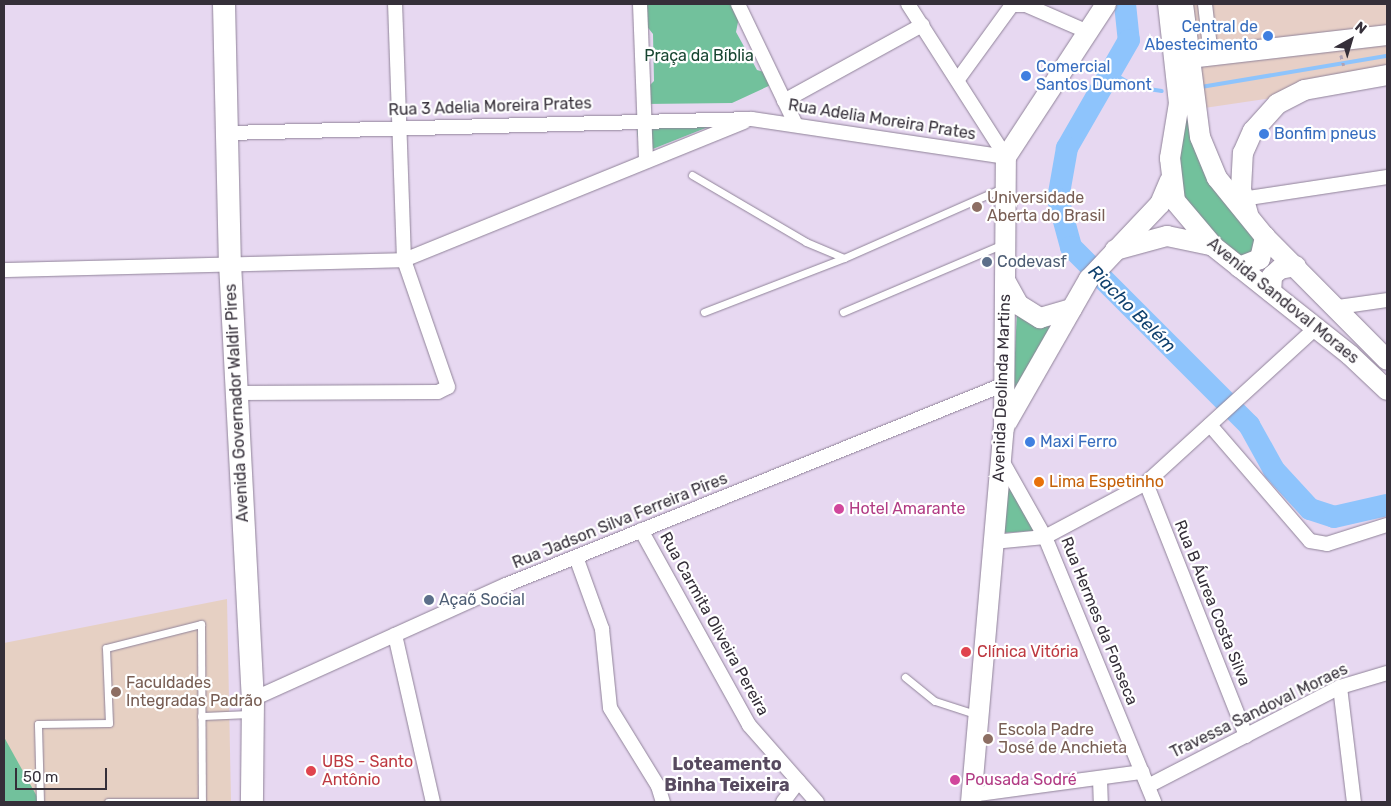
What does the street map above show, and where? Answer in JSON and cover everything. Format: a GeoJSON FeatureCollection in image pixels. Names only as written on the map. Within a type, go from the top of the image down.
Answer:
{"type":"FeatureCollection","features":[{"type":"Feature","properties":{"kind":"main road","name":"Avenida Governador Waldir Pires"},"geometry":{"type":"LineString","coordinates":[[224,4],[235,393],[253,707],[252,802]]}},
{"type":"Feature","properties":{"kind":"main road","name":"Avenida Sandoval Moraes"},"geometry":{"type":"LineString","coordinates":[[1168,4],[1186,60]]}},
{"type":"Feature","properties":{"kind":"main road","name":"Avenida Sandoval Moraes"},"geometry":{"type":"LineString","coordinates":[[1183,4],[1187,102],[1170,181],[1181,210],[1213,246],[1316,328],[1387,390]]}},
{"type":"Feature","properties":{"kind":"main road","name":"Avenida Deolinda Martins"},"geometry":{"type":"LineString","coordinates":[[971,799],[1004,428],[1005,281],[1003,188],[1006,156],[1103,8]]}},
{"type":"Feature","properties":{"kind":"main road"},"geometry":{"type":"LineString","coordinates":[[1186,60],[1387,36]]}},
{"type":"Feature","properties":{"kind":"main road"},"geometry":{"type":"LineString","coordinates":[[1250,220],[1242,199],[1243,153],[1253,131],[1277,104],[1304,90],[1387,75]]}},
{"type":"Feature","properties":{"kind":"main road","name":"Avenida Sandoval Moraes"},"geometry":{"type":"LineString","coordinates":[[1187,102],[1208,161],[1229,196],[1265,237],[1338,307],[1387,360]]}},
{"type":"Feature","properties":{"kind":"main road"},"geometry":{"type":"LineString","coordinates":[[1004,428],[1072,309],[1101,264],[1160,204],[1170,181]]}},
{"type":"Feature","properties":{"kind":"main road"},"geometry":{"type":"LineString","coordinates":[[1101,264],[1167,236],[1213,246]]}},
{"type":"Feature","properties":{"kind":"main road"},"geometry":{"type":"LineString","coordinates":[[1239,267],[1260,259],[1265,237]]}},
{"type":"Feature","properties":{"kind":"main road"},"geometry":{"type":"LineString","coordinates":[[1271,292],[1272,276],[1280,269],[1296,266]]}},
{"type":"Feature","properties":{"kind":"main road"},"geometry":{"type":"LineString","coordinates":[[1005,281],[1019,305],[1040,318],[1072,309]]}},
{"type":"Feature","properties":{"kind":"street"},"geometry":{"type":"LineString","coordinates":[[235,393],[438,392],[448,385],[404,260],[395,4]]}},
{"type":"Feature","properties":{"kind":"street"},"geometry":{"type":"LineString","coordinates":[[640,4],[642,119],[646,159]]}},
{"type":"Feature","properties":{"kind":"street"},"geometry":{"type":"LineString","coordinates":[[738,4],[795,123]]}},
{"type":"Feature","properties":{"kind":"street"},"geometry":{"type":"LineString","coordinates":[[908,4],[959,78],[1006,156]]}},
{"type":"Feature","properties":{"kind":"street"},"geometry":{"type":"LineString","coordinates":[[1205,4],[1211,56]]}},
{"type":"Feature","properties":{"kind":"street"},"geometry":{"type":"LineString","coordinates":[[959,78],[1012,5],[1026,5],[1088,32]]}},
{"type":"Feature","properties":{"kind":"street"},"geometry":{"type":"LineString","coordinates":[[769,120],[782,99],[922,25]]}},
{"type":"Feature","properties":{"kind":"street"},"geometry":{"type":"LineString","coordinates":[[1186,60],[1208,32]]}},
{"type":"Feature","properties":{"kind":"street","name":"Rua 3 Adelia Moreira Prates"},"geometry":{"type":"LineString","coordinates":[[229,133],[642,119],[752,119]]}},
{"type":"Feature","properties":{"kind":"street"},"geometry":{"type":"LineString","coordinates":[[4,270],[404,260],[646,159],[752,119]]}},
{"type":"Feature","properties":{"kind":"street","name":"Rua Adelia Moreira Prates"},"geometry":{"type":"LineString","coordinates":[[752,119],[795,123],[1006,156]]}},
{"type":"Feature","properties":{"kind":"street"},"geometry":{"type":"LineString","coordinates":[[1242,199],[1387,177]]}},
{"type":"Feature","properties":{"kind":"street"},"geometry":{"type":"LineString","coordinates":[[1338,307],[1387,300]]}},
{"type":"Feature","properties":{"kind":"street"},"geometry":{"type":"LineString","coordinates":[[993,542],[1045,538],[1146,483],[1316,328]]}},
{"type":"Feature","properties":{"kind":"street","name":"Rua Jadson Silva Ferreira Pires"},"geometry":{"type":"LineString","coordinates":[[253,707],[395,635],[576,557],[1005,384]]}},
{"type":"Feature","properties":{"kind":"street"},"geometry":{"type":"LineString","coordinates":[[1214,420],[1310,541],[1327,544],[1387,525]]}},
{"type":"Feature","properties":{"kind":"street","name":"Rua Hermes da Fonseca"},"geometry":{"type":"LineString","coordinates":[[1001,458],[1045,538],[1154,802]]}},
{"type":"Feature","properties":{"kind":"street","name":"Rua B Áurea Costa Silva"},"geometry":{"type":"LineString","coordinates":[[1146,483],[1246,736]]}},
{"type":"Feature","properties":{"kind":"street","name":"Rua Carmita Oliveira Pereira"},"geometry":{"type":"LineString","coordinates":[[641,530],[741,712],[818,802]]}},
{"type":"Feature","properties":{"kind":"street"},"geometry":{"type":"LineString","coordinates":[[576,557],[602,629],[610,708],[658,786],[662,802]]}},
{"type":"Feature","properties":{"kind":"street"},"geometry":{"type":"LineString","coordinates":[[395,635],[433,802]]}},
{"type":"Feature","properties":{"kind":"street","name":"Travessa Sandoval Moraes"},"geometry":{"type":"LineString","coordinates":[[1148,786],[1340,687],[1387,673]]}},
{"type":"Feature","properties":{"kind":"street"},"geometry":{"type":"LineString","coordinates":[[1340,687],[1354,802]]}},
{"type":"Feature","properties":{"kind":"street"},"geometry":{"type":"LineString","coordinates":[[971,799],[1142,772]]}},
{"type":"Feature","properties":{"kind":"street"},"geometry":{"type":"LineString","coordinates":[[1100,779],[1101,802]]}},
{"type":"Feature","properties":{"kind":"street"},"geometry":{"type":"LineString","coordinates":[[783,802],[799,781]]}},
{"type":"Feature","properties":{"kind":"lane"},"geometry":{"type":"LineString","coordinates":[[692,176],[806,242],[844,258]]}},
{"type":"Feature","properties":{"kind":"lane"},"geometry":{"type":"LineString","coordinates":[[704,312],[844,258],[1003,188]]}},
{"type":"Feature","properties":{"kind":"lane"},"geometry":{"type":"LineString","coordinates":[[843,312],[1004,244]]}},
{"type":"Feature","properties":{"kind":"lane"},"geometry":{"type":"LineString","coordinates":[[40,802],[38,724],[109,723],[106,648],[201,624],[202,802],[108,802]]}},
{"type":"Feature","properties":{"kind":"lane"},"geometry":{"type":"LineString","coordinates":[[905,677],[935,701],[978,715]]}},
{"type":"Feature","properties":{"kind":"lane"},"geometry":{"type":"LineString","coordinates":[[201,716],[253,707]]}},
{"type":"Feature","properties":{"kind":"path"},"geometry":{"type":"LineString","coordinates":[[1341,54],[1344,68]]}},
{"type":"Feature","properties":{"kind":"shaded area"},"geometry":{"type":"Polygon","coordinates":[[[1168,4],[1387,4],[1387,81],[1184,111],[1168,4]]]}},
{"type":"Feature","properties":{"kind":"shaded area","name":"Faculdades Integradas Padrão"},"geometry":{"type":"Polygon","coordinates":[[[227,599],[231,802],[37,802],[4,740],[4,643],[227,599]]]}},
{"type":"Feature","properties":{"kind":"green space","name":"Praça da Bíblia"},"geometry":{"type":"Polygon","coordinates":[[[645,4],[732,4],[739,17],[736,32],[757,70],[768,73],[773,84],[732,103],[645,104],[646,89],[654,81],[653,34],[645,24],[645,4]]]}},
{"type":"Feature","properties":{"kind":"green space"},"geometry":{"type":"Polygon","coordinates":[[[1182,95],[1191,104],[1258,240],[1248,257],[1236,256],[1185,203],[1174,161],[1182,95]]]}},
{"type":"Feature","properties":{"kind":"green space"},"geometry":{"type":"Polygon","coordinates":[[[736,116],[640,154],[636,122],[736,116]]]}},
{"type":"Feature","properties":{"kind":"green space"},"geometry":{"type":"Polygon","coordinates":[[[1017,310],[1052,323],[1013,397],[1017,310]]]}},
{"type":"Feature","properties":{"kind":"green space"},"geometry":{"type":"Polygon","coordinates":[[[1004,470],[1034,531],[1001,533],[1004,470]]]}},
{"type":"Feature","properties":{"kind":"green space"},"geometry":{"type":"Polygon","coordinates":[[[4,737],[40,802],[4,802],[4,737]]]}},
{"type":"Feature","properties":{"kind":"waterway","name":"Riacho Belém"},"geometry":{"type":"LineString","coordinates":[[1125,4],[1129,40],[1067,148],[1058,199],[1071,247],[1249,425],[1274,470],[1310,509],[1334,517],[1387,505]]}},
{"type":"Feature","properties":{"kind":"waterway"},"geometry":{"type":"LineString","coordinates":[[1201,87],[1387,56]]}},
{"type":"Feature","properties":{"kind":"waterway"},"geometry":{"type":"LineString","coordinates":[[1109,71],[1136,87],[1162,91]]}},
{"type":"Feature","properties":{"kind":"place","name":"Central de Abestecimento"},"geometry":{"type":"Point","coordinates":[1268,36]}},
{"type":"Feature","properties":{"kind":"place","name":"Comercial Santos Dumont"},"geometry":{"type":"Point","coordinates":[1026,76]}},
{"type":"Feature","properties":{"kind":"place","name":"Bonfim pneus"},"geometry":{"type":"Point","coordinates":[1264,134]}},
{"type":"Feature","properties":{"kind":"place","name":"Universidade Aberta do Brasil"},"geometry":{"type":"Point","coordinates":[977,207]}},
{"type":"Feature","properties":{"kind":"place","name":"Codevasf"},"geometry":{"type":"Point","coordinates":[987,262]}},
{"type":"Feature","properties":{"kind":"place","name":"Maxi Ferro"},"geometry":{"type":"Point","coordinates":[1030,442]}},
{"type":"Feature","properties":{"kind":"place","name":"Lima Espetinho"},"geometry":{"type":"Point","coordinates":[1039,482]}},
{"type":"Feature","properties":{"kind":"place","name":"Hotel Amarante"},"geometry":{"type":"Point","coordinates":[839,509]}},
{"type":"Feature","properties":{"kind":"place","name":"Açaõ Social"},"geometry":{"type":"Point","coordinates":[429,600]}},
{"type":"Feature","properties":{"kind":"place","name":"Clínica Vitória"},"geometry":{"type":"Point","coordinates":[966,652]}},
{"type":"Feature","properties":{"kind":"place","name":"Faculdades Integradas Padrão"},"geometry":{"type":"Point","coordinates":[116,692]}},
{"type":"Feature","properties":{"kind":"place","name":"Escola Padre José de Anchieta"},"geometry":{"type":"Point","coordinates":[988,739]}},
{"type":"Feature","properties":{"kind":"place","name":"UBS - Santo Antônio"},"geometry":{"type":"Point","coordinates":[311,771]}},
{"type":"Feature","properties":{"kind":"place","name":"Pousada Sodré"},"geometry":{"type":"Point","coordinates":[955,780]}},
{"type":"Feature","properties":{"kind":"district","name":"Loteamento Binha Teixeira"},"geometry":{"type":"Point","coordinates":[727,775]}}]}
